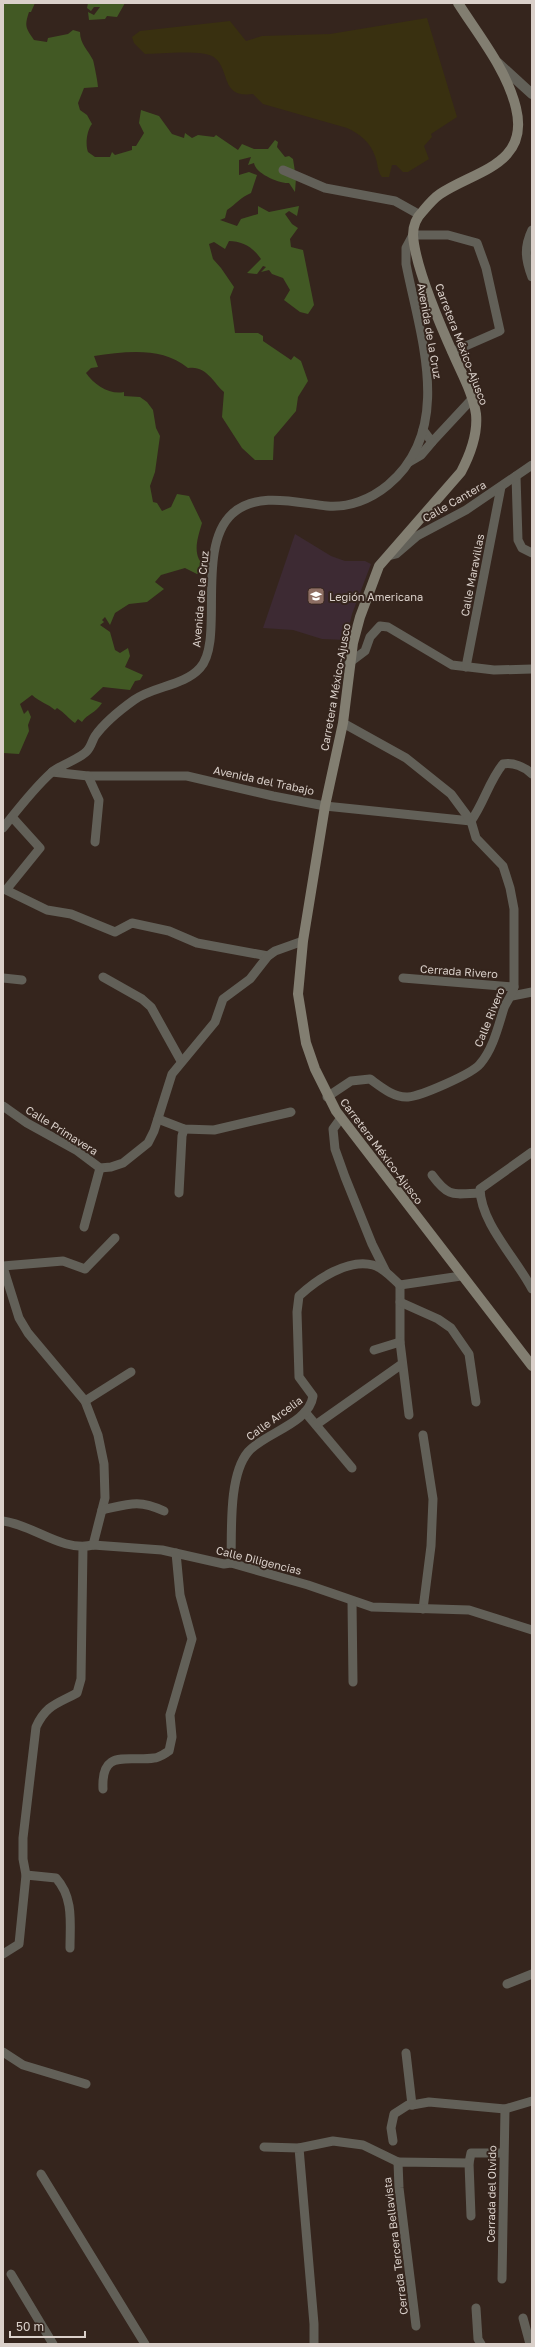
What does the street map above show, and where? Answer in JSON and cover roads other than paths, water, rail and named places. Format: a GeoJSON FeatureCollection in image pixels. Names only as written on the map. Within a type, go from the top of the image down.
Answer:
{"type":"FeatureCollection","features":[{"type":"Feature","properties":{"kind":"main road","name":"Carretera México-Ajusco"},"geometry":{"type":"LineString","coordinates":[[458,3],[494,60],[510,89],[516,109],[518,125],[514,142],[505,157],[492,168],[440,194],[420,214],[414,225],[413,235],[419,262],[436,313],[472,399],[476,416],[475,432],[468,457],[461,472],[378,566],[360,617],[349,663],[342,722],[325,806],[303,941],[298,994],[300,1017],[315,1069],[341,1118],[461,1276],[532,1366]]}},
{"type":"Feature","properties":{"kind":"street"},"geometry":{"type":"LineString","coordinates":[[494,60],[532,94]]}},
{"type":"Feature","properties":{"kind":"street"},"geometry":{"type":"LineString","coordinates":[[283,170],[325,188],[394,201],[420,214]]}},
{"type":"Feature","properties":{"kind":"street"},"geometry":{"type":"LineString","coordinates":[[532,230],[526,244],[526,262],[532,277]]}},
{"type":"Feature","properties":{"kind":"street"},"geometry":{"type":"LineString","coordinates":[[413,235],[448,235],[476,243],[486,268],[500,331],[452,352]]}},
{"type":"Feature","properties":{"kind":"street","name":"Avenida de la Cruz"},"geometry":{"type":"LineString","coordinates":[[3,828],[52,772],[67,762],[87,752],[95,737],[112,716],[136,698],[184,679],[200,669],[209,648],[210,596],[216,548],[231,515],[242,507],[274,500],[330,506],[360,502],[380,492],[409,462],[428,415],[429,396],[427,371],[406,264],[406,248],[413,235]]}},
{"type":"Feature","properties":{"kind":"street"},"geometry":{"type":"LineString","coordinates":[[409,462],[421,455],[472,399]]}},
{"type":"Feature","properties":{"kind":"street"},"geometry":{"type":"LineString","coordinates":[[423,430],[432,442]]}},
{"type":"Feature","properties":{"kind":"street","name":"Calle Cantera"},"geometry":{"type":"LineString","coordinates":[[388,556],[396,554],[417,536],[442,524],[501,487],[532,465]]}},
{"type":"Feature","properties":{"kind":"street"},"geometry":{"type":"LineString","coordinates":[[516,476],[518,540],[522,548],[531,553]]}},
{"type":"Feature","properties":{"kind":"street","name":"Calle Maravillas"},"geometry":{"type":"LineString","coordinates":[[466,667],[501,487]]}},
{"type":"Feature","properties":{"kind":"street"},"geometry":{"type":"LineString","coordinates":[[349,663],[365,650],[370,637],[380,626],[388,627],[446,662],[466,667],[513,671],[532,669]]}},
{"type":"Feature","properties":{"kind":"street","name":"Calle Rivero"},"geometry":{"type":"LineString","coordinates":[[328,1096],[350,1081],[370,1079],[389,1093],[408,1097],[462,1077],[479,1066],[488,1054],[505,1006],[513,991],[514,909],[510,888],[503,866],[476,838],[471,821],[451,794],[420,768],[342,722]]}},
{"type":"Feature","properties":{"kind":"street"},"geometry":{"type":"LineString","coordinates":[[471,821],[483,804],[488,789],[504,764],[509,763],[520,766],[532,774]]}},
{"type":"Feature","properties":{"kind":"street","name":"Avenida del Trabajo"},"geometry":{"type":"LineString","coordinates":[[52,772],[88,776],[187,776],[273,796],[325,806],[471,821]]}},
{"type":"Feature","properties":{"kind":"street"},"geometry":{"type":"LineString","coordinates":[[88,776],[99,800],[95,842]]}},
{"type":"Feature","properties":{"kind":"street"},"geometry":{"type":"LineString","coordinates":[[12,817],[40,848],[6,890],[47,910],[70,914],[115,932],[132,923],[170,931],[197,943],[268,956]]}},
{"type":"Feature","properties":{"kind":"street","name":"Calle Primavera"},"geometry":{"type":"LineString","coordinates":[[3,1106],[27,1123],[76,1150],[100,1168],[111,1168],[136,1154],[148,1143],[158,1120],[172,1074],[181,1061],[215,1022],[223,999],[250,980],[268,956],[275,951],[303,941]]}},
{"type":"Feature","properties":{"kind":"street"},"geometry":{"type":"LineString","coordinates":[[103,977],[142,999],[151,1007],[181,1061]]}},
{"type":"Feature","properties":{"kind":"street"},"geometry":{"type":"LineString","coordinates":[[3,978],[22,980]]}},
{"type":"Feature","properties":{"kind":"street","name":"Cerrada Rivero"},"geometry":{"type":"LineString","coordinates":[[403,978],[532,992]]}},
{"type":"Feature","properties":{"kind":"street"},"geometry":{"type":"LineString","coordinates":[[158,1120],[184,1129],[214,1130],[291,1112]]}},
{"type":"Feature","properties":{"kind":"street","name":"Calle Arcelia"},"geometry":{"type":"LineString","coordinates":[[341,1118],[333,1129],[335,1150],[372,1244],[386,1272]]}},
{"type":"Feature","properties":{"kind":"street"},"geometry":{"type":"LineString","coordinates":[[179,1194],[181,1143],[184,1129]]}},
{"type":"Feature","properties":{"kind":"street"},"geometry":{"type":"LineString","coordinates":[[532,1152],[480,1189],[480,1201],[500,1239],[532,1288]]}},
{"type":"Feature","properties":{"kind":"street"},"geometry":{"type":"LineString","coordinates":[[84,1227],[100,1168]]}},
{"type":"Feature","properties":{"kind":"street"},"geometry":{"type":"LineString","coordinates":[[432,1175],[441,1188],[451,1194],[480,1193]]}},
{"type":"Feature","properties":{"kind":"street"},"geometry":{"type":"LineString","coordinates":[[93,1544],[105,1498],[104,1464],[98,1435],[85,1401],[28,1333],[19,1318],[3,1266],[63,1261],[84,1269],[115,1238]]}},
{"type":"Feature","properties":{"kind":"street","name":"Calle Arcelia"},"geometry":{"type":"LineString","coordinates":[[231,1563],[232,1508],[238,1471],[248,1452],[312,1406],[313,1396],[299,1377],[297,1312],[299,1296],[310,1286],[343,1268],[359,1264],[373,1265],[386,1272],[400,1285]]}},
{"type":"Feature","properties":{"kind":"street"},"geometry":{"type":"LineString","coordinates":[[409,1415],[400,1342],[400,1285],[461,1276]]}},
{"type":"Feature","properties":{"kind":"street"},"geometry":{"type":"LineString","coordinates":[[400,1302],[438,1319],[451,1328],[469,1354],[476,1402]]}},
{"type":"Feature","properties":{"kind":"street"},"geometry":{"type":"LineString","coordinates":[[374,1350],[400,1342]]}},
{"type":"Feature","properties":{"kind":"street"},"geometry":{"type":"LineString","coordinates":[[317,1424],[402,1364]]}},
{"type":"Feature","properties":{"kind":"street"},"geometry":{"type":"LineString","coordinates":[[85,1401],[131,1372]]}},
{"type":"Feature","properties":{"kind":"street"},"geometry":{"type":"LineString","coordinates":[[305,1412],[317,1424],[352,1468]]}},
{"type":"Feature","properties":{"kind":"street"},"geometry":{"type":"LineString","coordinates":[[423,1435],[433,1500],[431,1546],[423,1609]]}},
{"type":"Feature","properties":{"kind":"street"},"geometry":{"type":"LineString","coordinates":[[102,1510],[130,1503],[147,1503],[164,1511]]}},
{"type":"Feature","properties":{"kind":"street","name":"Calle Diligencias"},"geometry":{"type":"LineString","coordinates":[[3,1521],[65,1544],[83,1547],[93,1544],[162,1550],[224,1564],[231,1563],[308,1585],[372,1607],[469,1610],[532,1630]]}},
{"type":"Feature","properties":{"kind":"street"},"geometry":{"type":"LineString","coordinates":[[3,1954],[19,1944],[26,1875],[23,1859],[23,1838],[36,1728],[42,1714],[51,1706],[77,1693],[81,1679],[83,1547]]}},
{"type":"Feature","properties":{"kind":"street"},"geometry":{"type":"LineString","coordinates":[[103,1789],[102,1774],[110,1763],[122,1759],[156,1758],[168,1751],[172,1737],[170,1715],[192,1639],[180,1595],[176,1553]]}},
{"type":"Feature","properties":{"kind":"street"},"geometry":{"type":"LineString","coordinates":[[352,1601],[353,1682]]}},
{"type":"Feature","properties":{"kind":"street"},"geometry":{"type":"LineString","coordinates":[[26,1875],[56,1878],[64,1888],[69,1905],[70,1948]]}},
{"type":"Feature","properties":{"kind":"street"},"geometry":{"type":"LineString","coordinates":[[507,1984],[532,1974]]}},
{"type":"Feature","properties":{"kind":"street"},"geometry":{"type":"LineString","coordinates":[[3,2052],[23,2065],[86,2084]]}},
{"type":"Feature","properties":{"kind":"street"},"geometry":{"type":"LineString","coordinates":[[406,2053],[412,2104]]}},
{"type":"Feature","properties":{"kind":"street"},"geometry":{"type":"LineString","coordinates":[[393,2141],[392,2128],[394,2114],[408,2105],[429,2102],[505,2109],[532,2101]]}},
{"type":"Feature","properties":{"kind":"street","name":"Cerrada del Olvido"},"geometry":{"type":"LineString","coordinates":[[502,2279],[505,2109]]}},
{"type":"Feature","properties":{"kind":"street"},"geometry":{"type":"LineString","coordinates":[[264,2147],[299,2148],[333,2141],[363,2145],[398,2162]]}},
{"type":"Feature","properties":{"kind":"street"},"geometry":{"type":"LineString","coordinates":[[299,2148],[314,2324],[314,2344]]}},
{"type":"Feature","properties":{"kind":"street"},"geometry":{"type":"LineString","coordinates":[[471,2216],[470,2154],[504,2153]]}},
{"type":"Feature","properties":{"kind":"street","name":"Cerrada Tercera Bellavista"},"geometry":{"type":"LineString","coordinates":[[416,2326],[399,2188],[398,2162],[469,2163]]}},
{"type":"Feature","properties":{"kind":"street"},"geometry":{"type":"LineString","coordinates":[[41,2174],[145,2344]]}},
{"type":"Feature","properties":{"kind":"street"},"geometry":{"type":"LineString","coordinates":[[11,2274],[53,2344]]}},
{"type":"Feature","properties":{"kind":"street"},"geometry":{"type":"LineString","coordinates":[[476,2308],[478,2339],[482,2344]]}},
{"type":"Feature","properties":{"kind":"street"},"geometry":{"type":"LineString","coordinates":[[523,2318],[530,2344]]}},
{"type":"Feature","properties":{"kind":"place","name":"Legión Americana"},"geometry":{"type":"Point","coordinates":[316,596]}}]}
